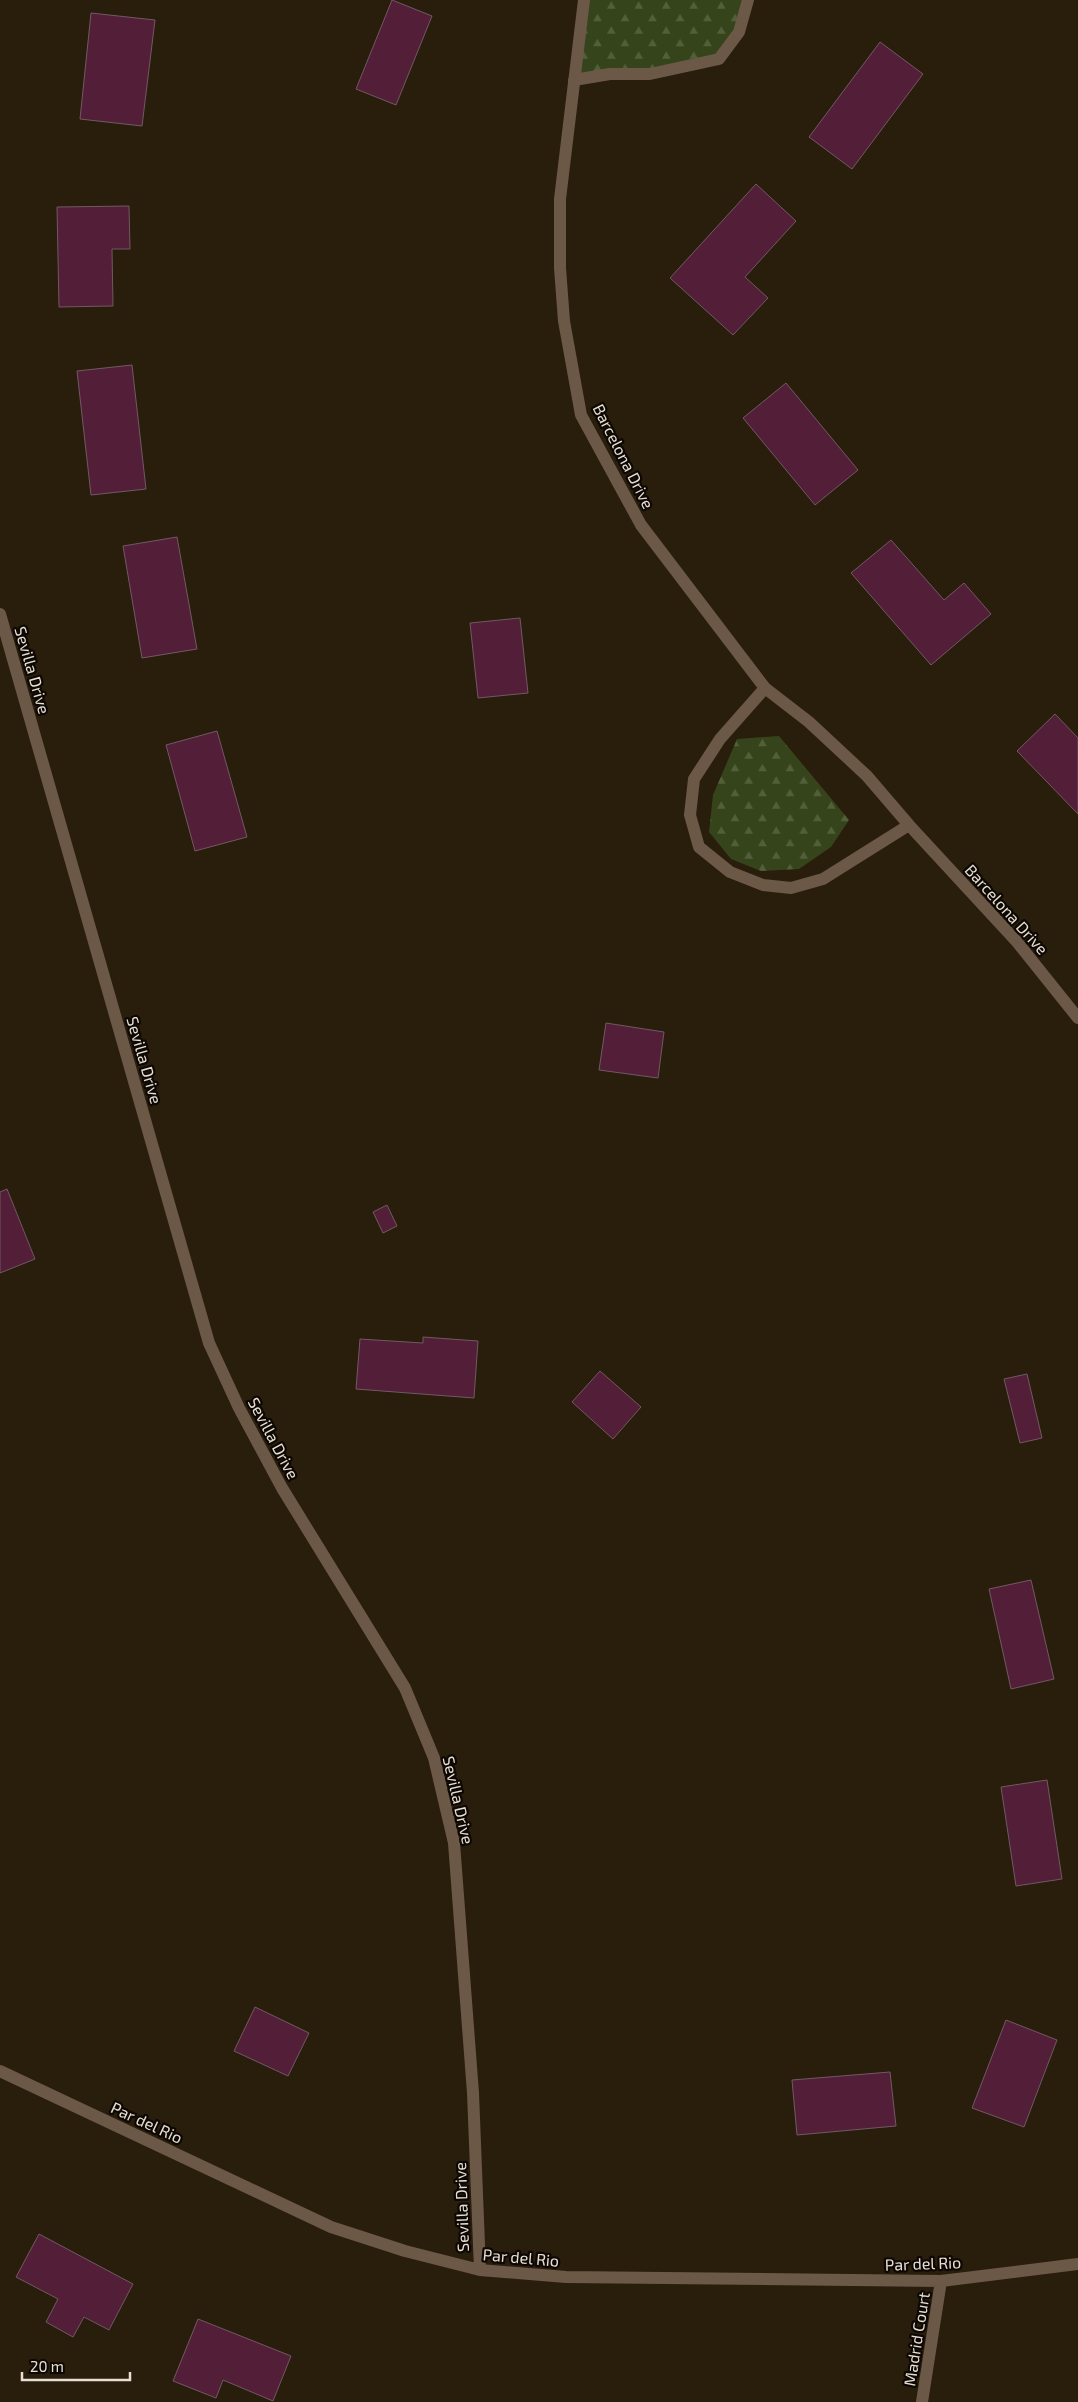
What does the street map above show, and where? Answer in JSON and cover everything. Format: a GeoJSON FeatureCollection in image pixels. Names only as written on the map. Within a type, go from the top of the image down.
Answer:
{"type":"FeatureCollection","features":[{"type":"Feature","properties":{"kind":"street","name":"Barcelona Drive"},"geometry":{"type":"LineString","coordinates":[[584,0],[560,199],[560,268],[564,321],[581,415],[641,525],[764,688],[809,722],[867,776],[909,825],[1017,942],[1078,1018]]}},
{"type":"Feature","properties":{"kind":"street"},"geometry":{"type":"LineString","coordinates":[[574,80],[610,74],[650,74],[718,59],[739,32],[748,0]]}},
{"type":"Feature","properties":{"kind":"street","name":"Sevilla Drive"},"geometry":{"type":"LineString","coordinates":[[0,614],[209,1343],[239,1408],[282,1488],[405,1688],[434,1758],[454,1843],[473,2093],[480,2270]]}},
{"type":"Feature","properties":{"kind":"street"},"geometry":{"type":"LineString","coordinates":[[764,688],[720,739],[694,780],[690,815],[699,846],[730,872],[763,885],[792,888],[823,880],[909,825]]}},
{"type":"Feature","properties":{"kind":"street","name":"Par del Rio"},"geometry":{"type":"LineString","coordinates":[[0,2071],[331,2227],[405,2251],[480,2270],[566,2277],[941,2281],[1078,2264]]}},
{"type":"Feature","properties":{"kind":"street","name":"Madrid Court"},"geometry":{"type":"LineString","coordinates":[[922,2402],[941,2281]]}},
{"type":"Feature","properties":{"kind":"green space"},"geometry":{"type":"Polygon","coordinates":[[[584,0],[748,0],[719,59],[574,80],[584,0]]]}},
{"type":"Feature","properties":{"kind":"green space"},"geometry":{"type":"Polygon","coordinates":[[[779,736],[849,820],[831,847],[799,869],[761,871],[731,859],[709,832],[713,795],[737,739],[779,736]]]}},
{"type":"Feature","properties":{"kind":"building"},"geometry":{"type":"Polygon","coordinates":[[[392,0],[432,16],[396,105],[356,89],[392,0]]]}},
{"type":"Feature","properties":{"kind":"building"},"geometry":{"type":"Polygon","coordinates":[[[91,13],[155,20],[142,126],[80,119],[91,13]]]}},
{"type":"Feature","properties":{"kind":"building"},"geometry":{"type":"Polygon","coordinates":[[[880,42],[923,74],[852,169],[809,137],[880,42]]]}},
{"type":"Feature","properties":{"kind":"building"},"geometry":{"type":"Polygon","coordinates":[[[756,184],[796,221],[745,277],[768,298],[733,335],[670,278],[756,184]]]}},
{"type":"Feature","properties":{"kind":"building"},"geometry":{"type":"Polygon","coordinates":[[[129,206],[130,249],[112,249],[113,306],[59,307],[57,207],[129,206]]]}},
{"type":"Feature","properties":{"kind":"building"},"geometry":{"type":"Polygon","coordinates":[[[132,365],[146,489],[91,495],[77,371],[132,365]]]}},
{"type":"Feature","properties":{"kind":"building"},"geometry":{"type":"Polygon","coordinates":[[[786,383],[858,470],[815,505],[743,418],[786,383]]]}},
{"type":"Feature","properties":{"kind":"building"},"geometry":{"type":"Polygon","coordinates":[[[177,537],[197,649],[142,658],[123,546],[177,537]]]}},
{"type":"Feature","properties":{"kind":"building"},"geometry":{"type":"Polygon","coordinates":[[[891,540],[944,600],[964,583],[991,614],[931,665],[851,573],[891,540]]]}},
{"type":"Feature","properties":{"kind":"building"},"geometry":{"type":"Polygon","coordinates":[[[520,618],[528,693],[478,698],[470,623],[520,618]]]}},
{"type":"Feature","properties":{"kind":"building"},"geometry":{"type":"Polygon","coordinates":[[[1055,714],[1078,738],[1078,814],[1017,751],[1055,714]]]}},
{"type":"Feature","properties":{"kind":"building"},"geometry":{"type":"Polygon","coordinates":[[[217,731],[247,837],[195,851],[166,745],[217,731]]]}},
{"type":"Feature","properties":{"kind":"building"},"geometry":{"type":"Polygon","coordinates":[[[606,1023],[664,1032],[658,1078],[599,1070],[606,1023]]]}},
{"type":"Feature","properties":{"kind":"building"},"geometry":{"type":"Polygon","coordinates":[[[7,1189],[35,1259],[0,1273],[0,1192],[7,1189]]]}},
{"type":"Feature","properties":{"kind":"building"},"geometry":{"type":"Polygon","coordinates":[[[387,1205],[397,1226],[383,1233],[373,1212],[387,1205]]]}},
{"type":"Feature","properties":{"kind":"building"},"geometry":{"type":"Polygon","coordinates":[[[423,1337],[478,1341],[474,1398],[356,1389],[360,1339],[423,1343],[423,1337]]]}},
{"type":"Feature","properties":{"kind":"building"},"geometry":{"type":"Polygon","coordinates":[[[600,1371],[641,1407],[613,1439],[572,1402],[600,1371]]]}},
{"type":"Feature","properties":{"kind":"building"},"geometry":{"type":"Polygon","coordinates":[[[1027,1374],[1042,1438],[1020,1443],[1004,1379],[1027,1374]]]}},
{"type":"Feature","properties":{"kind":"building"},"geometry":{"type":"Polygon","coordinates":[[[1031,1580],[1054,1679],[1011,1689],[989,1589],[1031,1580]]]}},
{"type":"Feature","properties":{"kind":"building"},"geometry":{"type":"Polygon","coordinates":[[[1047,1780],[1062,1879],[1016,1886],[1001,1787],[1047,1780]]]}},
{"type":"Feature","properties":{"kind":"building"},"geometry":{"type":"Polygon","coordinates":[[[255,2007],[309,2033],[288,2076],[234,2051],[255,2007]]]}},
{"type":"Feature","properties":{"kind":"building"},"geometry":{"type":"Polygon","coordinates":[[[1006,2020],[1057,2040],[1024,2127],[972,2108],[1006,2020]]]}},
{"type":"Feature","properties":{"kind":"building"},"geometry":{"type":"Polygon","coordinates":[[[890,2072],[896,2126],[797,2135],[792,2080],[890,2072]]]}},
{"type":"Feature","properties":{"kind":"building"},"geometry":{"type":"Polygon","coordinates":[[[39,2234],[133,2284],[109,2330],[84,2317],[73,2337],[46,2322],[58,2299],[16,2277],[39,2234]]]}},
{"type":"Feature","properties":{"kind":"building"},"geometry":{"type":"Polygon","coordinates":[[[198,2319],[291,2356],[273,2401],[223,2380],[216,2398],[173,2381],[198,2319]]]}}]}
